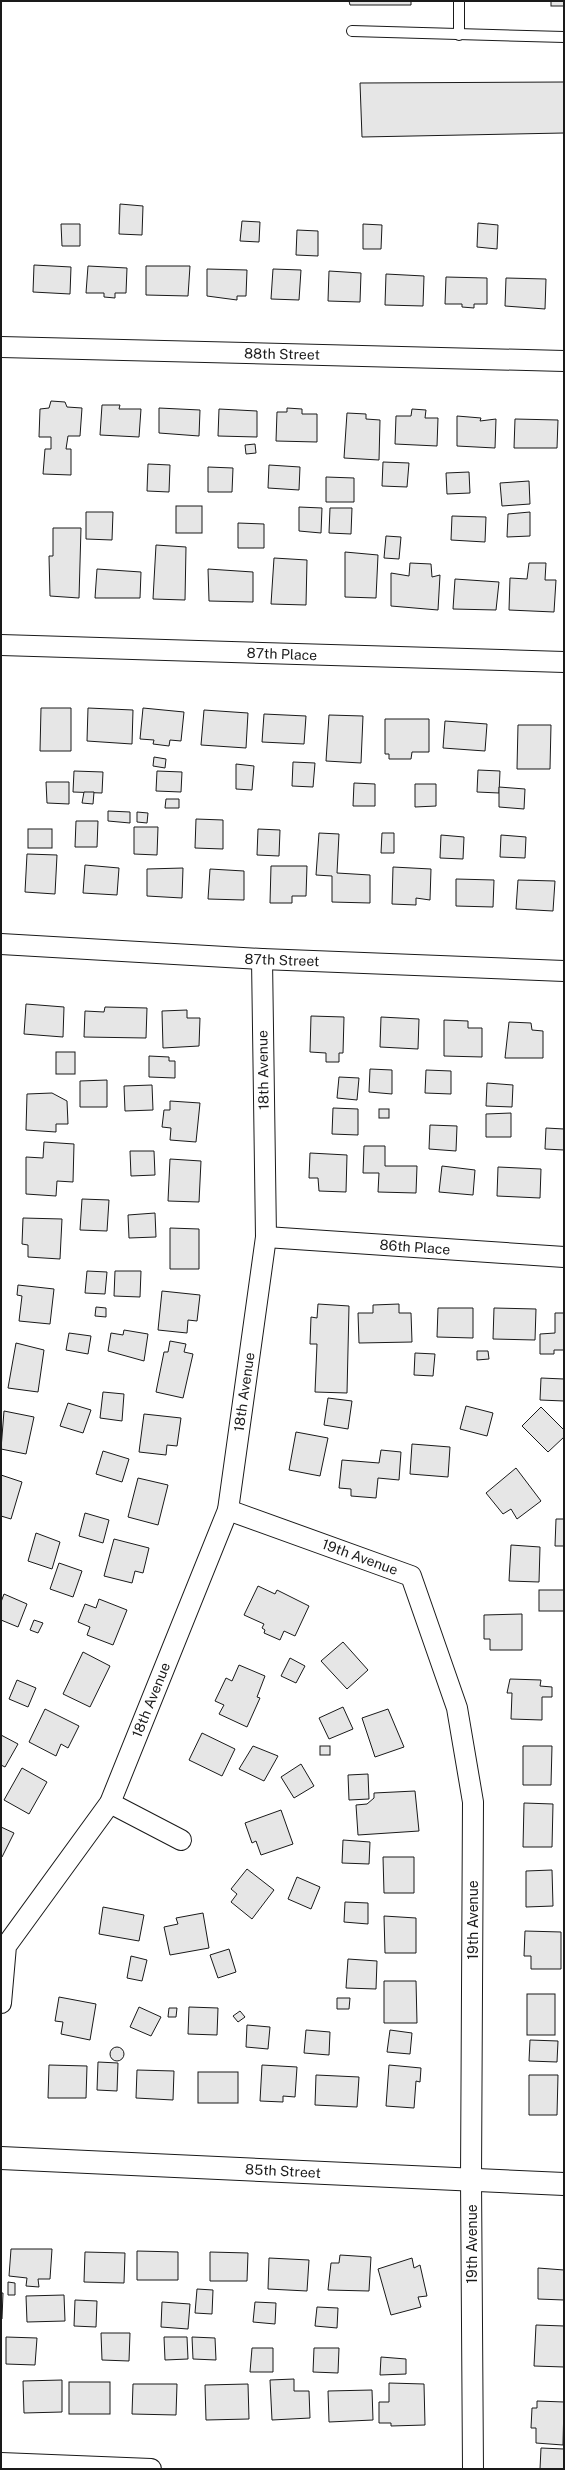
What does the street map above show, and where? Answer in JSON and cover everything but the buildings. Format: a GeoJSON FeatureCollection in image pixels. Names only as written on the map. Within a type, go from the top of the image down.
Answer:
{"type":"FeatureCollection","features":[{"type":"Feature","properties":{"kind":"street","name":"88th Street"},"geometry":{"type":"LineString","coordinates":[[1,347],[564,362]]}},
{"type":"Feature","properties":{"kind":"street","name":"87th Place"},"geometry":{"type":"LineString","coordinates":[[1,645],[564,662]]}},
{"type":"Feature","properties":{"kind":"street","name":"87th Street"},"geometry":{"type":"LineString","coordinates":[[1,944],[262,959],[564,971]]}},
{"type":"Feature","properties":{"kind":"street","name":"18th Avenue"},"geometry":{"type":"LineString","coordinates":[[1,2003],[6,1946],[110,1803],[228,1510],[266,1237],[262,959]]}},
{"type":"Feature","properties":{"kind":"street","name":"86th Place"},"geometry":{"type":"LineString","coordinates":[[266,1237],[564,1257]]}},
{"type":"Feature","properties":{"kind":"street","name":"19th Avenue"},"geometry":{"type":"LineString","coordinates":[[228,1510],[411,1576],[457,1708],[473,1802],[471,2179],[473,2469]]}},
{"type":"Feature","properties":{"kind":"street"},"geometry":{"type":"LineString","coordinates":[[110,1803],[181,1840]]}},
{"type":"Feature","properties":{"kind":"street","name":"85th Street"},"geometry":{"type":"LineString","coordinates":[[1,2158],[564,2184]]}},
{"type":"Feature","properties":{"kind":"street"},"geometry":{"type":"LineString","coordinates":[[1,2463],[151,2469]]}},
{"type":"Feature","properties":{"kind":"lane"},"geometry":{"type":"LineString","coordinates":[[459,1],[459,35]]}},
{"type":"Feature","properties":{"kind":"lane"},"geometry":{"type":"LineString","coordinates":[[352,31],[564,37]]}}]}
